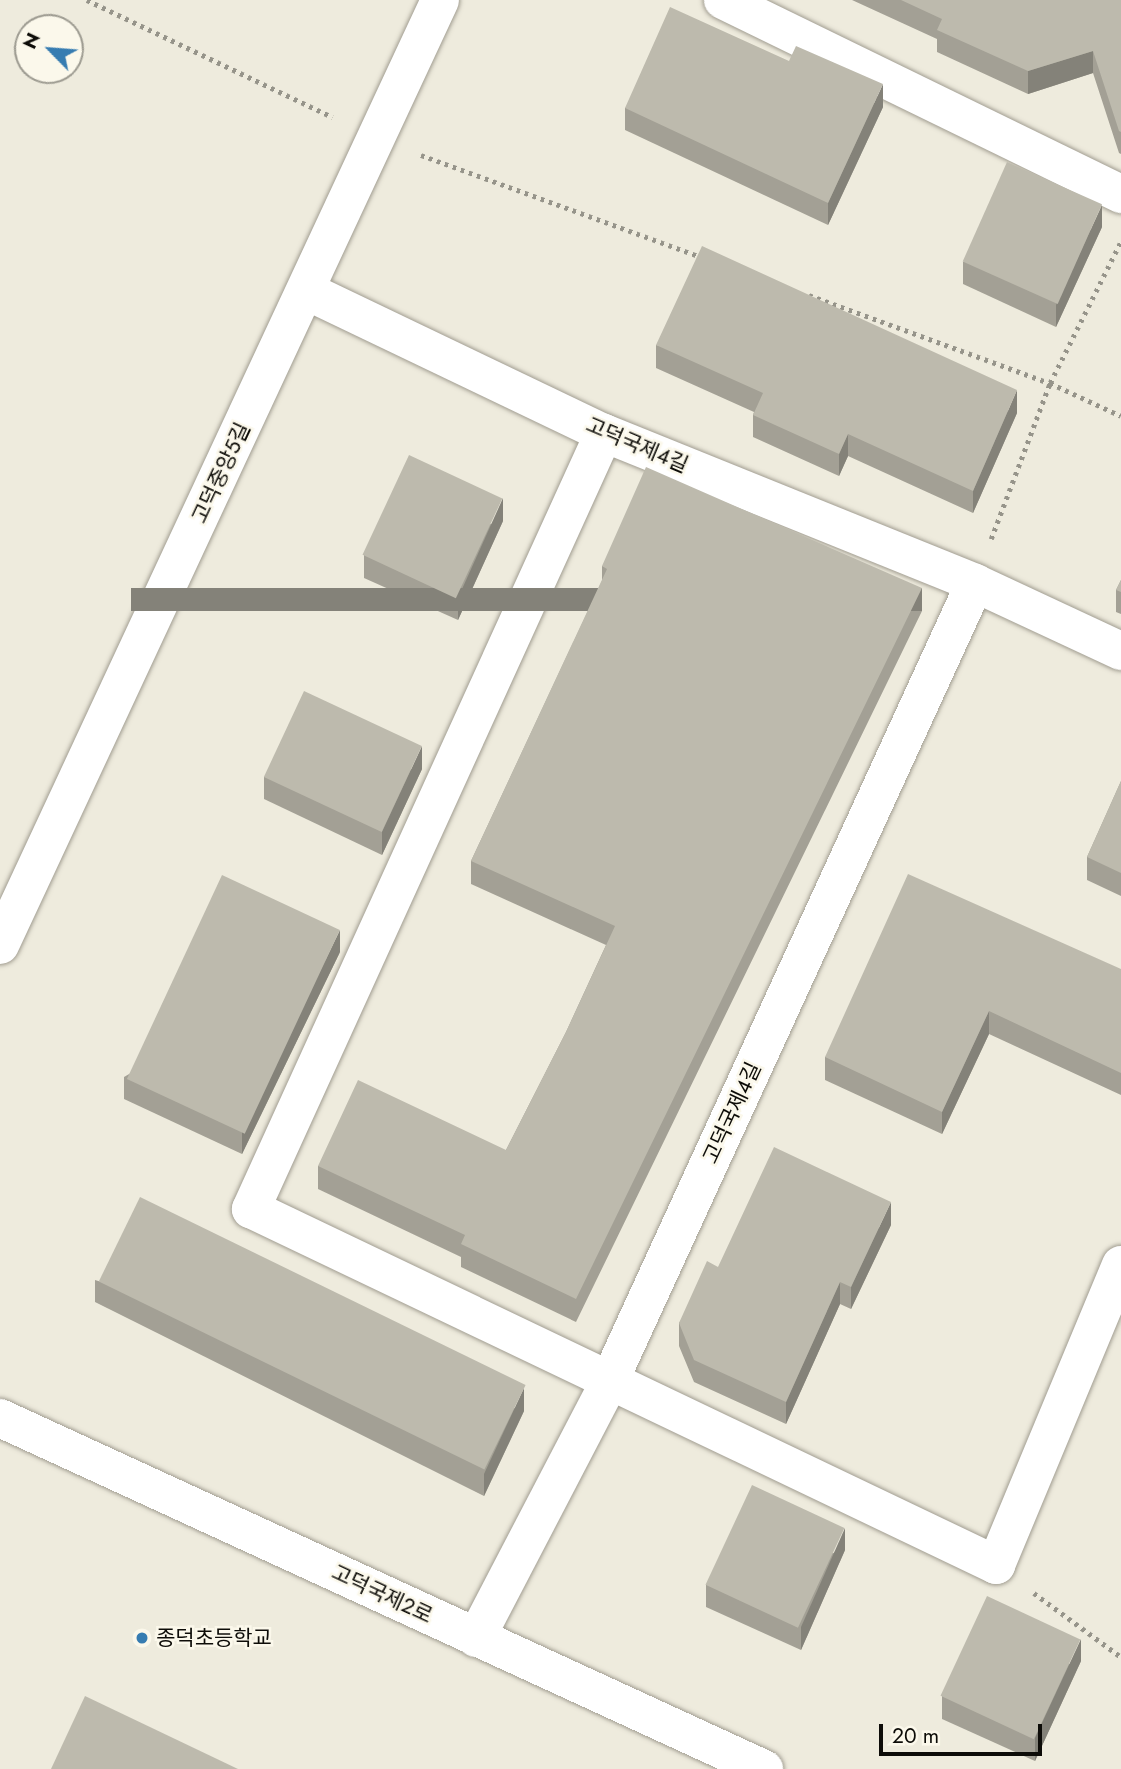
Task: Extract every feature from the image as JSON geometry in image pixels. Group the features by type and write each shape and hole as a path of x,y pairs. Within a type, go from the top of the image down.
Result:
{"street":[{"name":"고덕중앙5길","path":"0,945 379,139 440,0"},
{"path":"738,3 1121,194"},
{"name":"고덕국제4길","path":"307,291 604,433 975,583 1121,651"},
{"path":"604,433 251,1209 608,1384 996,1565 1121,1265"},
{"name":"고덕국제4길","path":"476,1638 608,1384 975,583"},
{"name":"고덕국제2로","path":"0,1418 764,1769"}],"path":[{"path":"87,0 379,139 715,261"},
{"path":"975,583 1050,383 1121,241"},
{"path":"805,294 1050,383 1121,416"},
{"path":"996,1565 1121,1657"}],"building":[{"path":"901,0 1121,0 1121,132 1093,51 1028,71 937,30 942,19"},
{"path":"670,7 789,61 796,46 883,84 828,203 625,108"},
{"path":"1007,162 1102,204 1058,304 963,262"},
{"path":"702,246 1017,390 973,491 848,434 839,454 753,415 763,393 656,345"},
{"path":"409,455 502,499 456,598 363,555"},
{"path":"646,467 922,588 576,1299 461,1244 465,1235 318,1166 358,1080 506,1150 566,1032 615,926 471,861 607,569 602,566"},
{"path":"304,691 422,746 382,832 264,777"},
{"path":"1121,781 1121,873 1087,857"},
{"path":"908,874 1121,969 1121,1073 989,1011 942,1112 825,1057"},
{"path":"222,875 340,930 245,1134 127,1079"},
{"path":"774,1147 891,1202 851,1287 840,1282 786,1402 694,1360 679,1323 707,1261 718,1267"},
{"path":"140,1197 526,1385 484,1470 99,1281"},
{"path":"752,1485 844,1528 798,1628 706,1585"},
{"path":"987,1596 1080,1640 1034,1739 941,1696"},
{"path":"85,1696 238,1769 51,1769"}],"place":[{"name":"종덕초등학교","path":"142,1638"}]}
